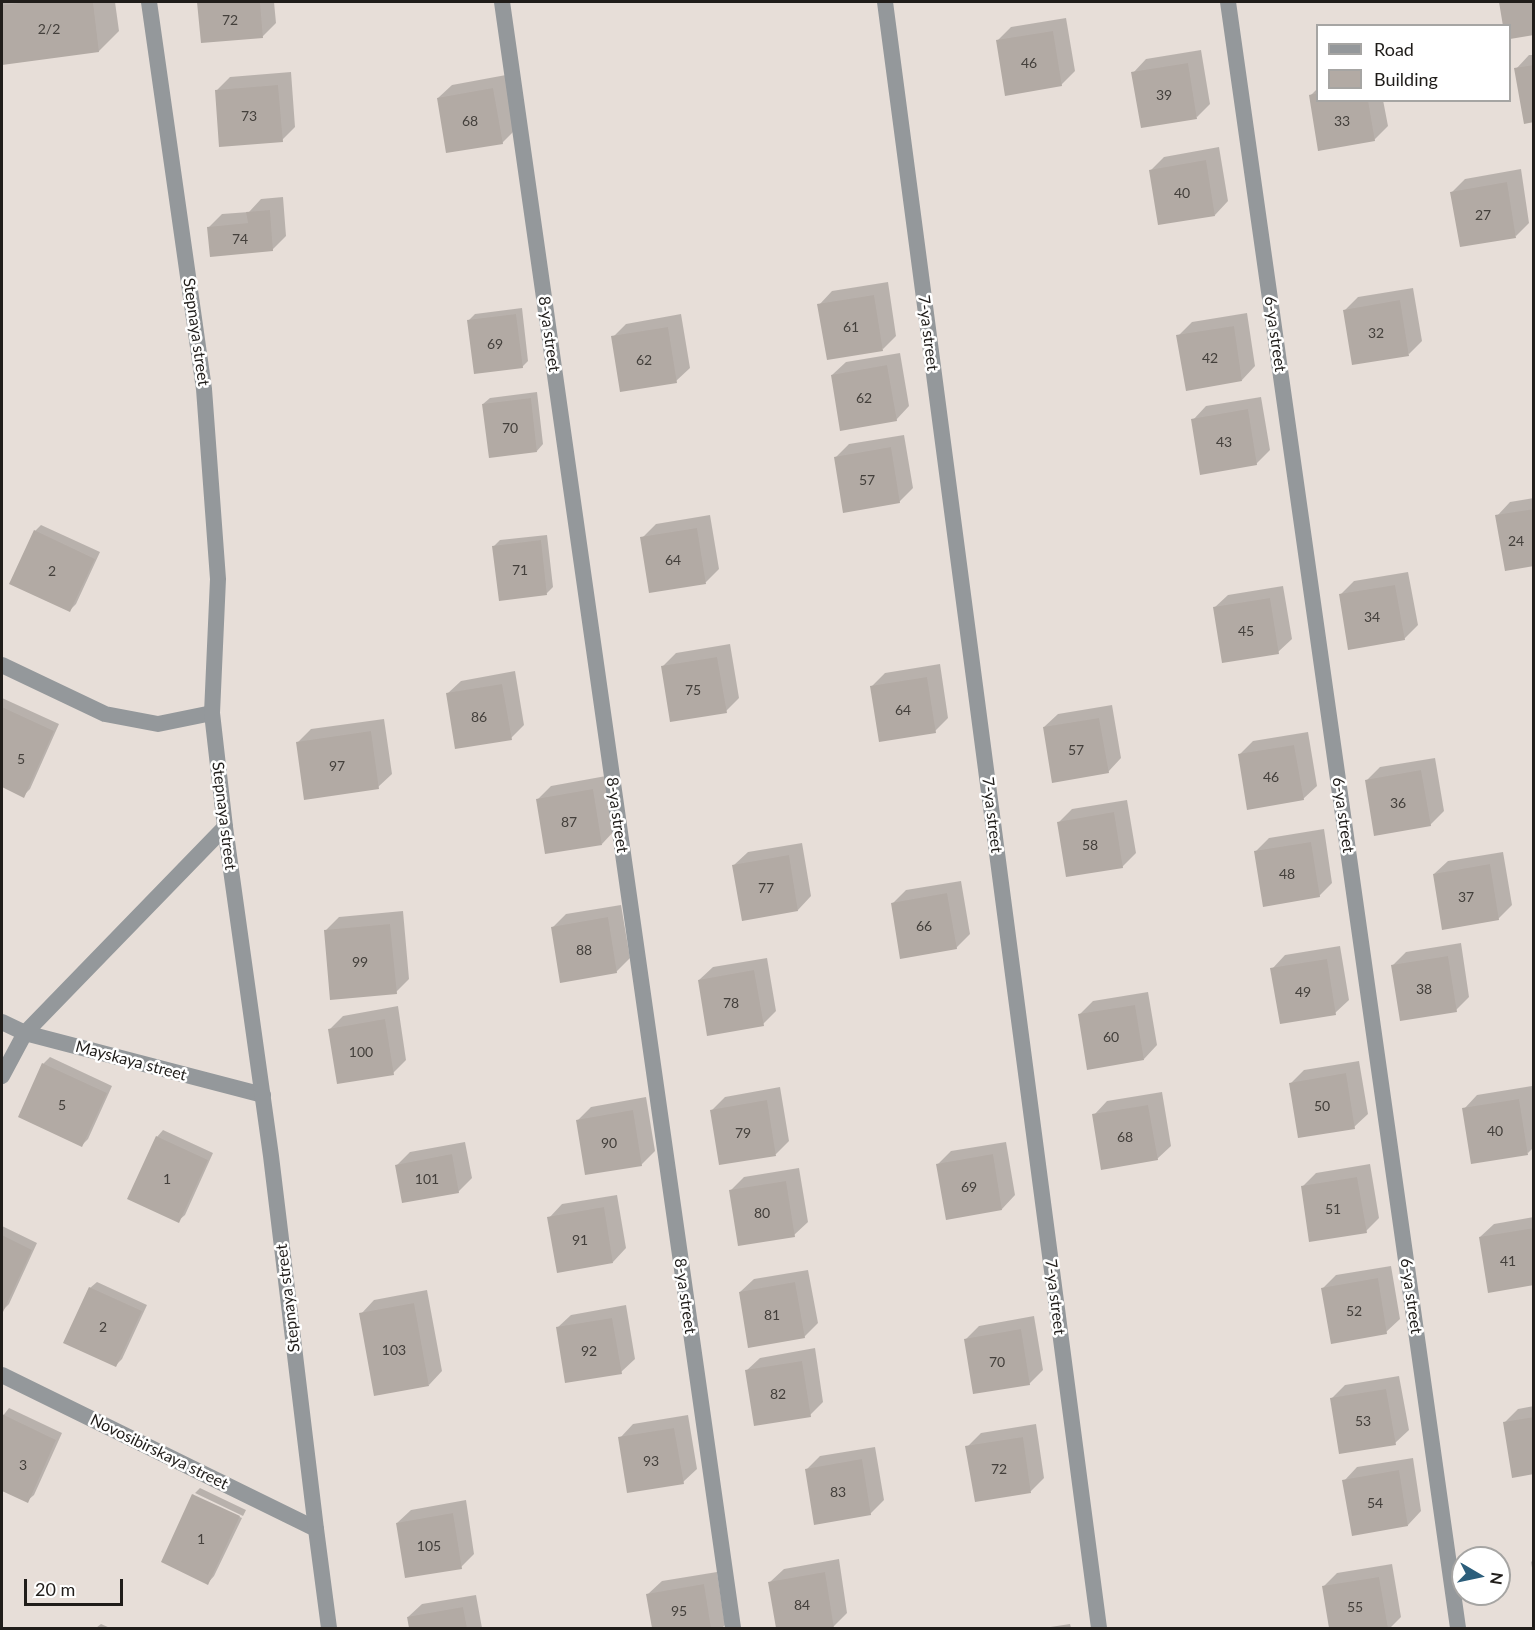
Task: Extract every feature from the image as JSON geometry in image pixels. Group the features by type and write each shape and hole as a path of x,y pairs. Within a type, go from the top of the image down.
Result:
{"street":[{"name":"Stepnaya street","path":"149,2 204,389 218,579 212,713 225,827 263,1095 329,1629"},
{"name":"8-ya street","path":"502,2 733,1629"},
{"name":"7-ya street","path":"885,2 1099,1629"},
{"name":"6-ya street","path":"1228,2 1458,1629"},
{"path":"2,665 105,714 158,724 212,713"},
{"path":"2,1076 25,1033 225,827"},
{"name":"Mayskaya street","path":"2,1022 25,1033 263,1095"},
{"name":"Novosibirskaya street","path":"2,1375 316,1529"}],"building":[{"path":"31,2 93,2 99,52 2,65 2,5"},
{"path":"197,2 260,2 263,38 201,43"},
{"path":"1499,2 1534,2 1534,35 1511,39 1511,24 1503,24"},
{"path":"1053,31 1062,86 1005,96 996,40"},
{"path":"1188,63 1197,119 1141,128 1131,72"},
{"path":"1534,65 1534,122 1524,124 1514,68"},
{"path":"278,85 283,142 219,147 215,90"},
{"path":"493,88 503,144 446,153 437,98"},
{"path":"1316,93 1316,102 1368,102 1375,141 1318,151 1309,95"},
{"path":"1206,160 1215,216 1158,225 1149,170"},
{"path":"1507,182 1516,238 1460,247 1450,192"},
{"path":"270,210 273,251 210,257 207,227 248,223 246,212"},
{"path":"874,295 883,351 827,360 817,304"},
{"path":"1400,300 1409,356 1352,365 1343,310"},
{"path":"516,314 523,368 474,374 467,320"},
{"path":"1234,326 1242,381 1186,391 1176,335"},
{"path":"668,327 677,383 620,392 611,336"},
{"path":"887,365 897,421 840,431 831,375"},
{"path":"531,398 537,452 489,458 482,404"},
{"path":"1248,409 1257,465 1200,475 1191,419"},
{"path":"891,447 900,503 843,513 834,457"},
{"path":"1534,509 1534,566 1505,571 1495,515"},
{"path":"697,528 706,584 649,593 640,537"},
{"path":"34,530 95,559 70,612 9,584"},
{"path":"541,540 547,595 499,601 492,546"},
{"path":"1395,585 1405,640 1348,650 1339,594"},
{"path":"1270,598 1279,654 1222,663 1213,607"},
{"path":"717,657 727,713 670,722 661,666"},
{"path":"927,677 936,733 879,742 870,686"},
{"path":"502,684 512,740 455,749 446,693"},
{"path":"2,707 54,731 24,798 2,787"},
{"path":"1099,718 1109,773 1052,783 1043,727"},
{"path":"371,731 379,789 304,800 296,742"},
{"path":"1294,745 1304,800 1247,810 1238,754"},
{"path":"1421,770 1431,826 1374,836 1365,780"},
{"path":"593,789 602,845 545,854 536,799"},
{"path":"1114,812 1123,868 1066,877 1057,822"},
{"path":"1311,842 1320,897 1263,907 1254,851"},
{"path":"789,855 798,911 742,921 732,865"},
{"path":"1490,864 1499,920 1442,930 1433,874"},
{"path":"947,893 957,949 900,959 891,903"},
{"path":"608,917 617,973 560,983 551,927"},
{"path":"390,924 397,994 330,1000 324,930"},
{"path":"1448,956 1457,1012 1400,1021 1391,965"},
{"path":"1327,959 1336,1015 1280,1024 1270,968"},
{"path":"754,970 764,1026 707,1036 698,980"},
{"path":"1135,1005 1144,1060 1087,1070 1078,1014"},
{"path":"385,1019 394,1075 337,1084 328,1029"},
{"path":"42,1063 107,1093 82,1147 18,1117"},
{"path":"1346,1073 1355,1129 1298,1138 1289,1083"},
{"path":"1519,1099 1528,1155 1471,1164 1462,1108"},
{"path":"767,1100 776,1156 719,1165 710,1110"},
{"path":"1148,1105 1158,1160 1101,1170 1092,1114"},
{"path":"633,1110 642,1166 585,1175 576,1120"},
{"path":"156,1136 208,1160 179,1223 127,1199"},
{"path":"452,1154 459,1193 402,1203 395,1165"},
{"path":"993,1154 1002,1210 946,1220 936,1164"},
{"path":"1357,1177 1367,1233 1309,1242 1301,1186"},
{"path":"786,1181 795,1237 738,1246 729,1190"},
{"path":"604,1207 613,1263 557,1273 547,1217"},
{"path":"1534,1228 1534,1285 1488,1293 1479,1237"},
{"path":"2,1235 32,1250 3,1312 2,1311"},
{"path":"1378,1278 1387,1334 1331,1344 1321,1288"},
{"path":"795,1282 805,1338 748,1348 739,1292"},
{"path":"89,1287 142,1311 116,1367 63,1343"},
{"path":"414,1303 429,1386 374,1396 359,1313"},
{"path":"612,1318 622,1374 565,1383 556,1327"},
{"path":"1021,1329 1030,1385 973,1394 964,1339"},
{"path":"802,1361 811,1417 754,1426 745,1370"},
{"path":"1386,1389 1396,1445 1339,1454 1330,1398"},
{"path":"2,1414 56,1440 28,1503 2,1491"},
{"path":"1534,1417 1534,1474 1512,1478 1503,1422"},
{"path":"674,1428 684,1484 627,1493 618,1437"},
{"path":"1023,1437 1031,1493 975,1502 965,1446"},
{"path":"862,1459 871,1515 814,1525 805,1469"},
{"path":"1399,1470 1408,1526 1352,1536 1342,1480"},
{"path":"192,1494 240,1516 208,1585 161,1562"},
{"path":"453,1513 462,1569 405,1578 396,1523"},
{"path":"825,1572 834,1628 776,1628 768,1582"},
{"path":"1379,1577 1388,1628 1329,1628 1322,1586"},
{"path":"704,1584 711,1628 652,1628 646,1594"},
{"path":"463,1607 467,1628 409,1628 407,1617"}]}
